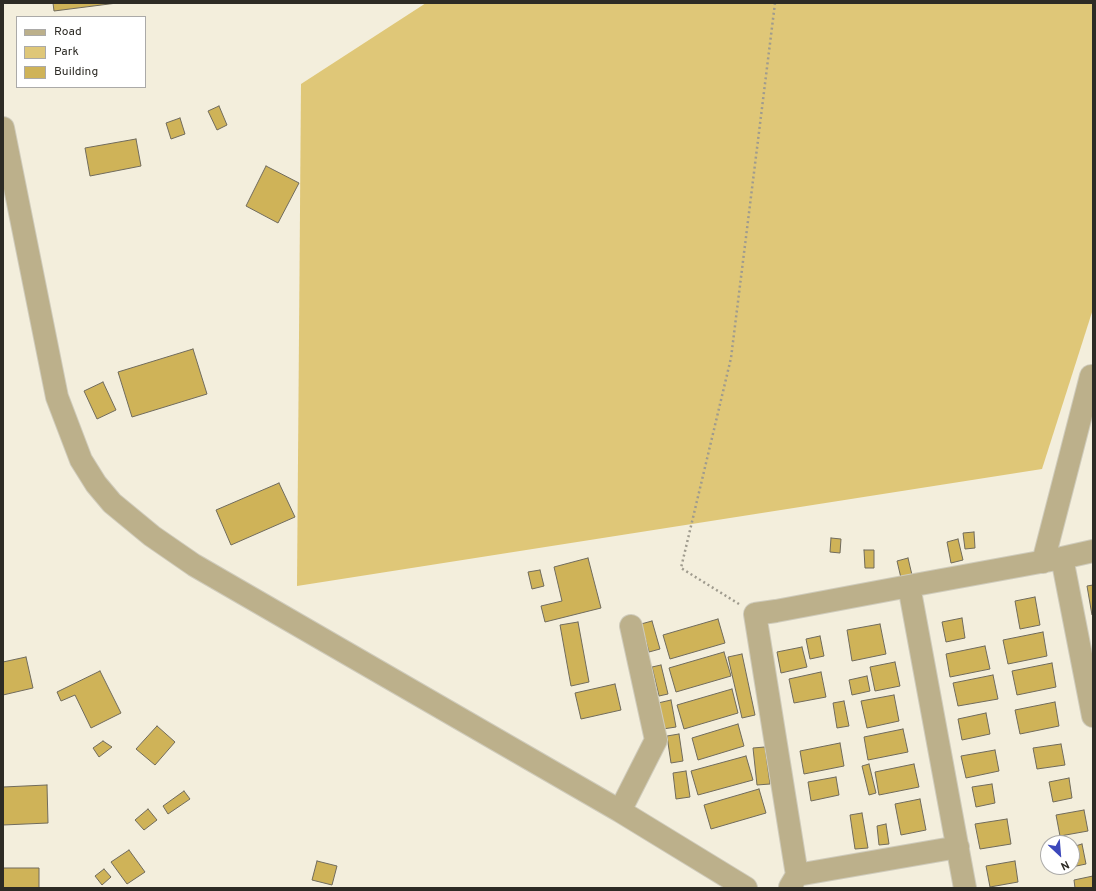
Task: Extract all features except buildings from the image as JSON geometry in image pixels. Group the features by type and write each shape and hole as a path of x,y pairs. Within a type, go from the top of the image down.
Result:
{"street":[{"path":"3,128 57,397 81,460 96,484 112,503 152,536 194,565 620,811 746,888"},
{"path":"1093,376 1053,560 1093,713"},
{"path":"958,847 793,882 755,614 1053,560 1093,551"},
{"path":"909,586 965,888"},
{"path":"620,811 656,740 631,626"}],"path":[{"path":"755,614 681,568 731,358 775,3"}],"green space":[{"path":"426,3 1093,3 1093,309 1042,469 297,586 301,84"}]}
